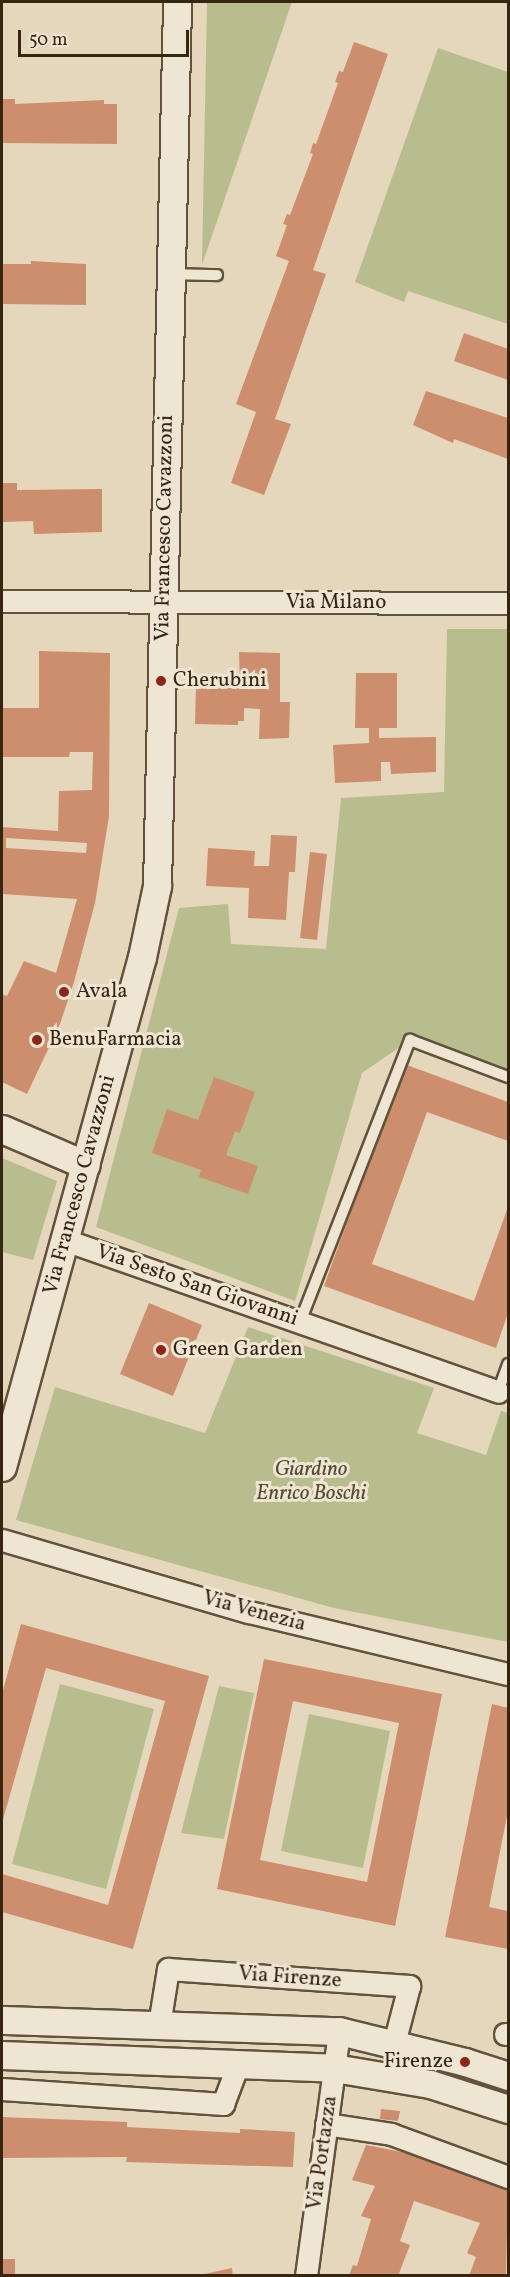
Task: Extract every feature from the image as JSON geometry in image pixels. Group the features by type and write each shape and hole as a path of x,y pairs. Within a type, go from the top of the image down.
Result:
{"street":[{"name":"Via Francesco Cavazzoni","path":"2,1467 142,957 157,886 177,2"},
{"name":"Via Milano","path":"2,601 508,603"},
{"path":"2,1129 86,1165"},
{"name":"Via Sesto San Giovanni","path":"65,1240 498,1392"},
{"name":"Via Venezia","path":"2,1540 249,1612 508,1674"},
{"name":"Via Firenze","path":"159,2025 168,1969 409,1986 394,2043"},
{"path":"2,2020 339,2031 394,2043 508,2076"},
{"name":"Via Portazza","path":"306,2276 339,2031"},
{"path":"2,2055 334,2068 430,2084 508,2109"},
{"path":"2,2090 223,2104 237,2064"},
{"path":"326,2124 391,2134 508,2177"}],"lane":[{"path":"172,274 217,275"},
{"path":"300,1322 410,1040 508,1077"},
{"path":"498,1392 508,1364"}],"green space":[{"path":"207,2 292,2 202,265"},
{"path":"438,48 508,72 508,324 408,291 404,302 355,282"},
{"path":"447,629 508,629 508,1077 410,1040 362,1073 295,1301 96,1227 179,908 228,904 231,944 326,949 341,798 444,792"},
{"path":"2,1158 57,1181 33,1260 2,1252"},
{"name":"Giardino Enrico Boschi","path":"248,1327 434,1388 417,1433 486,1455 501,1411 508,1413 508,1642 334,1608 16,1520 55,1387 205,1433"},
{"path":"60,1684 154,1709 106,1889 12,1864"},
{"path":"219,1686 254,1693 224,1839 181,1833"},
{"path":"309,1714 390,1731 363,1868 281,1851"}],"building":[{"path":"354,42 388,54 313,270 326,274 275,419 291,424 264,495 231,483 256,412 236,404 289,261 276,256 287,225 283,224 287,214 290,215 313,154 310,153 313,143 316,144 338,83 335,82 339,71 343,72"},
{"path":"2,99 15,99 15,104 104,100 104,104 117,104 117,144 2,143"},
{"path":"31,261 86,264 86,305 2,304 2,264 31,264"},
{"path":"464,333 508,349 508,380 454,361"},
{"path":"426,391 508,418 508,459 454,439 453,443 413,425"},
{"path":"2,483 17,483 17,490 102,489 102,532 34,534 33,521 2,522"},
{"path":"39,651 110,653 109,816 95,903 60,1024 27,1094 2,1082 2,994 7,996 24,961 56,973 77,899 2,894 2,827 58,831 59,791 92,790 93,752 70,752 69,757 3,757 2,708 39,708","holes":["6,838 87,843 86,853 6,848"]},
{"path":"239,652 280,653 280,702 290,702 289,738 259,739 260,709 244,708 244,721 238,721 238,725 195,724 196,685 240,685"},
{"path":"356,673 397,673 397,728 379,728 379,738 436,737 436,772 391,774 390,762 381,762 381,781 335,783 333,745 369,743 369,728 355,728"},
{"path":"271,835 297,836 295,872 289,872 286,920 248,918 249,888 206,886 208,848 255,851 254,866 269,866"},
{"path":"310,852 327,854 317,940 300,938"},
{"path":"404,1064 508,1102 508,1141 427,1112 372,1264 474,1301 508,1207 508,1313 496,1348 324,1286"},
{"path":"214,1077 255,1092 240,1133 235,1131 226,1155 258,1166 248,1194 199,1177 201,1170 152,1153 167,1109 198,1120"},
{"name":"Green Garden","path":"149,1303 202,1325 173,1396 120,1374"},
{"path":"21,1624 209,1676 133,1949 2,1912 2,1874 108,1905 165,1701 46,1668 2,1823 2,1694"},
{"path":"264,1659 442,1694 395,1926 217,1889","holes":["293,1701 399,1723 367,1882 260,1860"]},
{"path":"492,1704 508,1708 508,1811 489,1907 508,1911 508,1949 445,1937"},
{"path":"381,2109 400,2111 398,2121 380,2119"},
{"path":"2,2117 127,2122 127,2127 240,2133 240,2129 295,2132 293,2167 126,2162 127,2157 2,2158"},
{"path":"366,2145 412,2154 508,2190 506,2276 469,2276 476,2257 467,2253 480,2223 414,2201 400,2241 410,2245 398,2276 349,2276 353,2265 357,2266 371,2219 361,2216 375,2186 352,2180"},
{"path":"2,2259 15,2259 15,2276 2,2276"},
{"path":"232,2268 233,2276 200,2276 200,2275"}],"place":[{"name":"Cherubini","path":"161,681"},
{"name":"Avala","path":"64,992"},
{"name":"BenuFarmacia","path":"37,1040"},
{"name":"Green Garden","path":"161,1350"},
{"name":"Firenze","path":"465,2062"}]}
